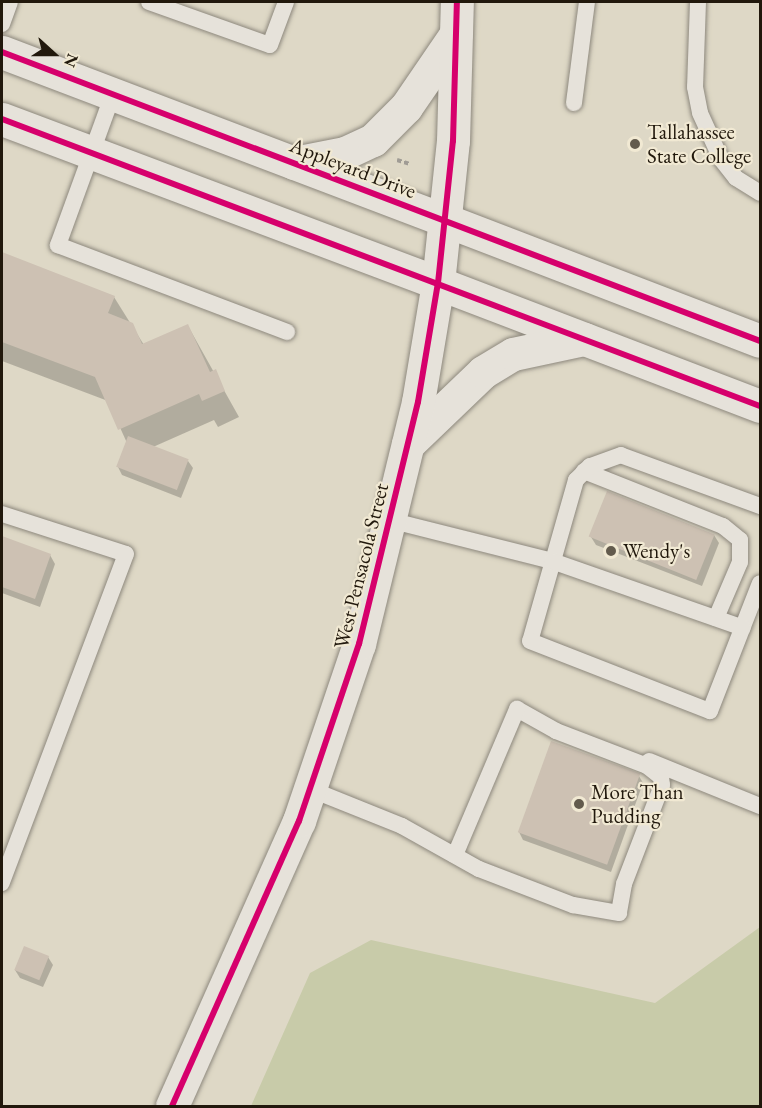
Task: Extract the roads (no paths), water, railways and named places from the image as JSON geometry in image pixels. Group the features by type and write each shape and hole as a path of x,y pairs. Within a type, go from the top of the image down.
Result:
{"main road":[{"name":"West Pensacola Street","path":"172,1107 310,789 359,644 408,444 438,283 445,220 457,2"},
{"path":"294,163 345,153 373,140 406,107 456,34"},
{"name":"Appleyard Drive","path":"2,52 760,341"},
{"path":"2,119 760,406"},
{"path":"408,444 483,372 500,362 537,347 584,339"}],"lane":[{"path":"2,24 10,2"},
{"path":"149,2 270,45 286,2"},
{"path":"574,103 587,2"},
{"path":"698,2 695,87 700,113 721,159 736,178 760,193"},
{"path":"113,94 58,245 287,332"},
{"path":"760,506 621,455 584,471 576,480 530,641 710,711 760,583"},
{"path":"584,471 723,526 740,540 740,562 716,618"},
{"path":"2,514 126,554 2,883"},
{"path":"389,520 552,561 743,628"},
{"path":"456,855 517,709"},
{"path":"517,709 760,806"},
{"path":"517,709 556,731 647,766 661,777 662,785 624,884 619,913"},
{"path":"619,913 675,772"},
{"path":"310,789 402,826 479,869 572,904 619,913"}],"place":[{"name":"Tallahassee State College","path":"635,144"},
{"name":"Wendy's","path":"611,551"},
{"name":"More Than Pudding","path":"579,804"}]}
